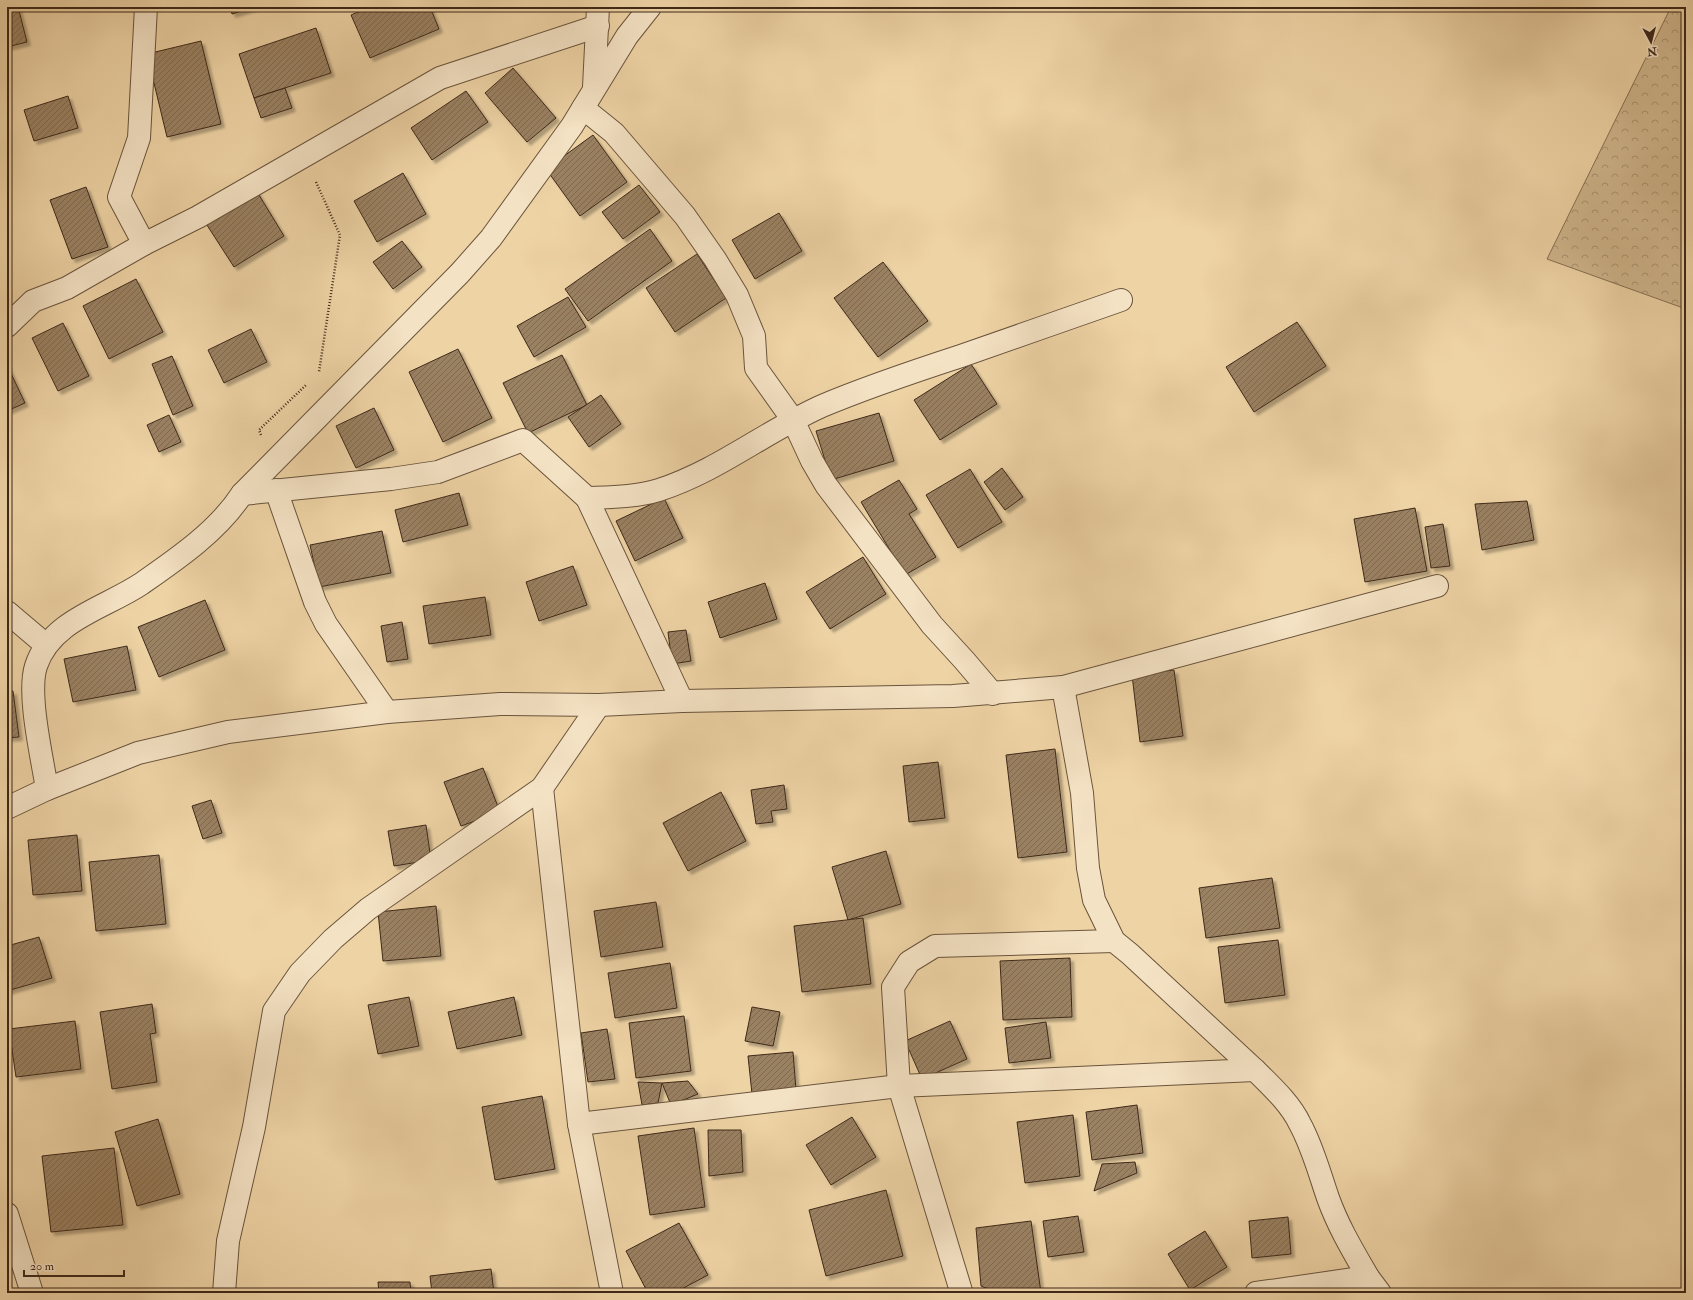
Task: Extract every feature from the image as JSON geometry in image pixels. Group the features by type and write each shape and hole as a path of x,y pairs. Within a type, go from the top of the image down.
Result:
{"street":[{"path":"144,244 119,197 139,138 146,7"},
{"path":"47,788 32,691 36,666 46,645 65,626 139,585 173,561 230,512 242,494 460,273 491,238 572,126 627,36 650,7"},
{"path":"7,326 33,301 66,288 144,244 198,217 440,78 598,16 589,99 614,133 685,216 738,295 754,336 756,368 793,420 812,461 826,485 932,625 993,694"},
{"path":"587,498 622,497 658,490 695,476 728,459 793,420 822,406 907,374 1121,300"},
{"path":"242,494 391,479 438,472 523,440 587,498 682,701"},
{"path":"276,490 315,602 326,624 387,712"},
{"path":"7,808 47,788 138,753 228,732 387,712 500,704 599,705 682,701 993,694 1063,687 1437,586"},
{"path":"7,612 46,645"},
{"path":"1063,687 1082,794 1088,868 1094,900 1114,941 1277,1091 1300,1122 1316,1158 1328,1199 1344,1233 1374,1285 1256,1293"},
{"path":"224,1293 228,1241 254,1127 274,1011 300,973 333,939 368,908 542,788 599,705"},
{"path":"542,788 579,1124 612,1293"},
{"path":"955,1292 899,1086 893,987 909,962 934,946 1114,941"},
{"path":"579,1124 899,1086 1255,1070"},
{"path":"7,1214 32,1293"}],"path":[{"path":"314,377 320,372 340,235 312,172 316,148"},
{"path":"264,442 259,430 309,382"}],"green space":[{"path":"1671,7 1686,7 1686,309 1547,259"}],"building":[{"path":"7,7 18,7 27,42 7,47"},
{"path":"230,7 255,7 232,14"},
{"path":"370,7 430,7 439,29 370,58 351,15"},
{"path":"316,28 331,73 254,98 239,54"},
{"path":"201,41 221,124 167,137 147,54"},
{"path":"513,68 556,118 527,142 485,93"},
{"path":"285,88 292,108 261,118 254,98"},
{"path":"466,91 488,122 432,160 411,128"},
{"path":"68,96 78,128 34,141 24,110"},
{"path":"593,135 627,182 580,216 546,169"},
{"path":"403,173 426,214 377,242 354,201"},
{"path":"639,185 660,212 623,239 602,212"},
{"path":"86,187 108,247 72,259 50,200"},
{"path":"256,190 284,236 234,267 205,222"},
{"path":"779,213 802,251 755,279 732,240"},
{"path":"650,229 672,261 588,321 565,289"},
{"path":"402,241 422,267 393,289 373,262"},
{"path":"697,254 726,298 675,332 646,288"},
{"path":"883,262 928,321 878,357 834,298"},
{"path":"136,279 163,332 109,359 83,306"},
{"path":"568,297 586,327 534,357 517,326"},
{"path":"1297,322 1326,366 1254,412 1226,367"},
{"path":"63,323 89,376 58,391 32,338"},
{"path":"251,329 267,362 224,383 208,350"},
{"path":"458,349 492,418 443,442 409,372"},
{"path":"562,355 587,405 528,433 503,383"},
{"path":"172,356 193,406 173,415 152,364"},
{"path":"971,364 997,404 940,440 914,400"},
{"path":"7,365 25,403 7,411"},
{"path":"601,395 621,424 589,447 568,417"},
{"path":"374,408 394,450 356,468 336,426"},
{"path":"879,413 894,461 831,480 816,431"},
{"path":"169,415 181,442 159,452 147,425"},
{"path":"1002,468 1023,497 1005,510 984,482"},
{"path":"970,469 1002,522 958,548 926,495"},
{"path":"899,480 917,509 909,514 936,557 905,575 861,502"},
{"path":"459,493 468,525 403,542 395,510"},
{"path":"664,498 683,538 635,561 616,521"},
{"path":"1527,501 1534,540 1482,550 1475,504"},
{"path":"1415,508 1427,571 1365,582 1354,519"},
{"path":"1443,524 1450,566 1431,568 1425,527"},
{"path":"382,531 391,573 319,587 310,545"},
{"path":"863,557 886,594 830,629 806,592"},
{"path":"573,566 587,605 539,621 526,582"},
{"path":"765,583 777,619 720,638 708,602"},
{"path":"485,597 491,635 429,644 423,606"},
{"path":"205,600 225,650 159,677 138,627"},
{"path":"402,622 408,659 387,662 381,626"},
{"path":"686,630 691,661 672,664 668,632"},
{"path":"127,646 136,690 73,702 64,659"},
{"path":"1174,670 1183,736 1140,742 1132,675"},
{"path":"13,691 19,737 7,738 7,692"},
{"path":"1055,749 1067,852 1018,858 1006,755"},
{"path":"938,762 945,818 909,822 903,766"},
{"path":"483,768 500,812 461,826 444,782"},
{"path":"784,785 787,809 771,811 773,822 756,824 751,790"},
{"path":"721,792 746,841 688,871 663,823"},
{"path":"211,800 222,833 203,839 192,806"},
{"path":"426,825 431,860 394,866 388,831"},
{"path":"77,835 82,891 33,895 28,840"},
{"path":"886,851 901,904 848,920 832,867"},
{"path":"159,855 166,924 96,931 89,862"},
{"path":"1272,878 1280,928 1206,938 1199,888"},
{"path":"656,902 663,947 601,957 594,911"},
{"path":"436,906 441,956 383,961 378,912"},
{"path":"863,918 871,984 802,992 794,926"},
{"path":"39,937 52,978 7,991 7,946"},
{"path":"1278,940 1285,995 1225,1003 1218,947"},
{"path":"1070,958 1072,1017 1003,1020 1000,961"},
{"path":"670,963 677,1008 615,1018 608,973"},
{"path":"409,997 419,1046 378,1054 368,1005"},
{"path":"514,997 522,1035 457,1049 448,1012"},
{"path":"152,1004 156,1033 150,1034 157,1082 112,1089 100,1012"},
{"path":"752,1007 780,1012 773,1046 745,1041"},
{"path":"684,1016 691,1071 636,1078 629,1023"},
{"path":"75,1021 81,1069 16,1077 9,1029"},
{"path":"950,1021 967,1059 922,1079 905,1041"},
{"path":"1046,1022 1051,1058 1009,1063 1005,1028"},
{"path":"607,1029 615,1079 588,1082 581,1033"},
{"path":"793,1052 796,1090 752,1094 748,1056"},
{"path":"688,1081 698,1094 671,1105 662,1083"},
{"path":"638,1082 662,1083 658,1103 642,1105"},
{"path":"542,1096 555,1169 495,1180 482,1107"},
{"path":"1137,1105 1143,1153 1092,1160 1086,1112"},
{"path":"1073,1115 1080,1176 1025,1183 1017,1122"},
{"path":"852,1117 876,1157 831,1185 806,1145"},
{"path":"158,1119 180,1194 137,1206 115,1132"},
{"path":"694,1128 705,1207 650,1215 638,1136"},
{"path":"708,1130 741,1130 743,1172 709,1176"},
{"path":"114,1148 123,1225 51,1232 42,1156"},
{"path":"1135,1162 1137,1173 1094,1191 1102,1164"},
{"path":"886,1190 903,1256 826,1276 809,1210"},
{"path":"1078,1216 1084,1252 1048,1257 1043,1221"},
{"path":"1288,1217 1291,1254 1252,1258 1249,1221"},
{"path":"1031,1221 1041,1293 998,1293 981,1286 976,1228"},
{"path":"679,1223 708,1275 674,1293 648,1293 626,1251"},
{"path":"1205,1231 1227,1267 1190,1290 1168,1254"},
{"path":"491,1269 494,1293 432,1293 430,1276"},
{"path":"378,1282 410,1282 411,1293 379,1293"}]}
